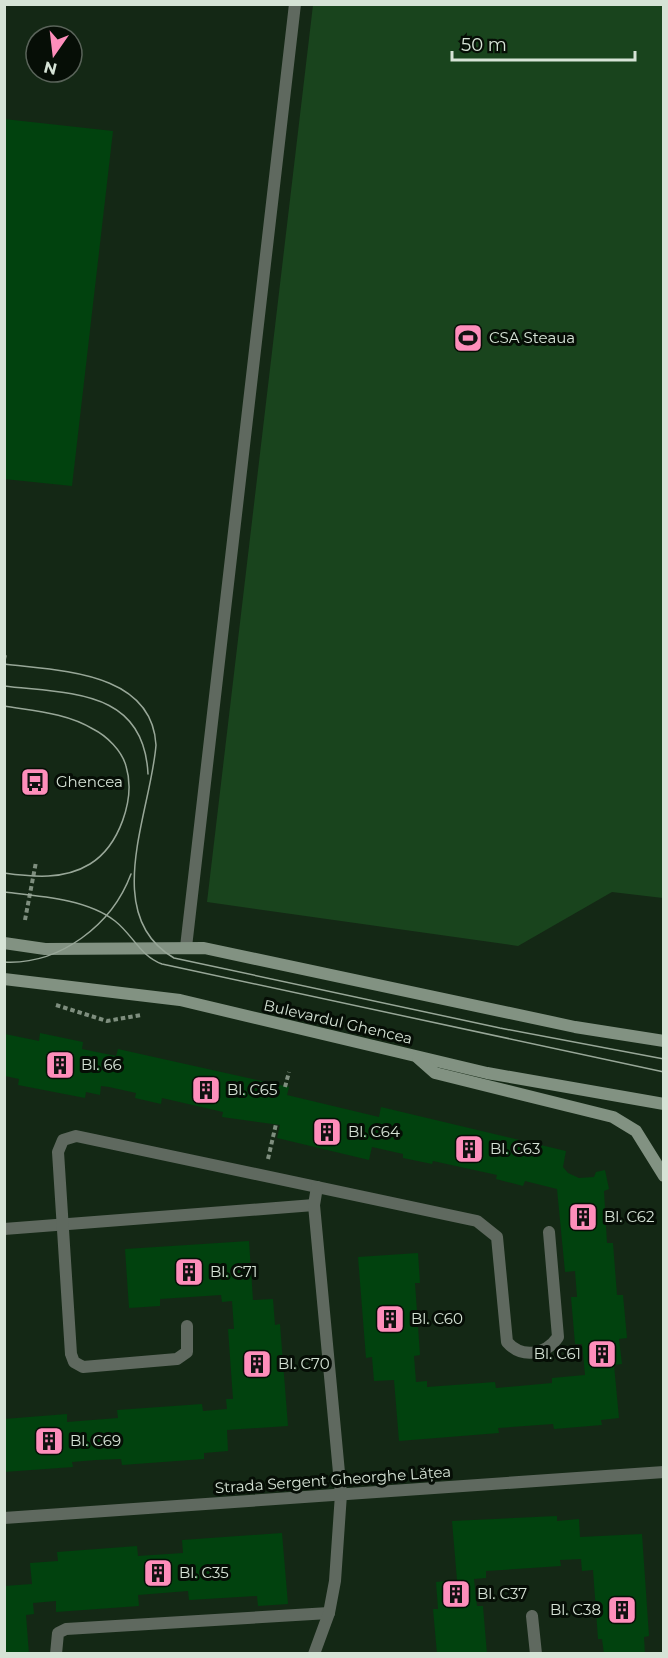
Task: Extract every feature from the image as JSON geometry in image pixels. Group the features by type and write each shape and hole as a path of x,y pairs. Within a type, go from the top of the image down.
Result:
{"main road":[{"path":"4,943 45,949 204,948 575,1027 663,1041"},
{"name":"Bulevardul Ghencea","path":"4,979 180,1000 585,1092 663,1104"},
{"path":"415,1055 435,1072 613,1117 636,1131 663,1176"}],"street":[{"path":"186,947 295,4"},
{"path":"187,1326 187,1352 177,1359 83,1367 74,1362 71,1354 58,1152 59,1146 69,1136 317,1187 485,1225 497,1237 499,1245 507,1342 513,1349 524,1353 545,1351 558,1338 549,1232"},
{"path":"314,1653 330,1613 335,1581 340,1494 314,1205 317,1187"},
{"path":"4,1229 314,1205"},
{"name":"Strada Sergent Gheorghe Lățea","path":"4,1518 663,1472"},
{"path":"56,1653 58,1633 66,1629 330,1613"},
{"path":"532,1616 536,1653"}],"path":[{"path":"4,659 5,654"},
{"path":"25,920 36,862"},
{"path":"285,1087 289,1072"},
{"path":"264,1176 276,1124"}],"green space":[{"name":"CSA Steaua","path":"313,5 663,5 663,898 612,892 518,946 207,902"}],"building":[{"path":"4,119 113,131 72,486 4,479"},
{"path":"40,1033 83,1042 82,1049 116,1056 118,1049 289,1087 287,1095 379,1117 381,1107 566,1151 563,1167 568,1173 579,1178 594,1177 596,1172 605,1170 609,1189 604,1191 607,1243 613,1243 617,1295 623,1295 627,1338 619,1339 622,1364 614,1365 619,1418 601,1420 602,1425 554,1429 553,1424 498,1428 499,1433 399,1441 394,1380 374,1381 372,1357 366,1358 358,1257 418,1253 420,1283 415,1283 420,1355 414,1356 416,1382 427,1381 427,1387 495,1382 496,1388 552,1383 552,1378 585,1375 582,1344 575,1344 571,1297 577,1297 575,1271 565,1272 557,1189 525,1181 523,1186 496,1179 497,1175 433,1161 432,1164 403,1158 403,1154 372,1147 369,1160 277,1138 280,1125 222,1117 223,1112 162,1098 161,1104 135,1098 136,1093 109,1087 101,1086 100,1095 86,1092 85,1098 18,1085 19,1079 5,1076 5,1034 39,1041"},
{"path":"249,1241 253,1300 273,1299 275,1325 280,1324 288,1426 227,1430 228,1451 204,1453 204,1459 122,1465 121,1459 96,1460 72,1462 73,1467 4,1472 4,1419 67,1414 67,1422 118,1418 117,1410 202,1404 203,1411 227,1409 226,1399 233,1399 228,1329 234,1329 232,1301 222,1302 221,1295 160,1299 160,1306 129,1308 125,1249"},
{"name":"Bl. C37","path":"557,1516 557,1521 579,1519 580,1537 642,1534 649,1636 644,1637 645,1654 604,1654 602,1639 598,1639 593,1570 582,1571 581,1559 560,1560 561,1566 486,1571 486,1578 474,1579 477,1606 483,1606 487,1654 437,1654 433,1609 438,1609 436,1582 457,1580 452,1521"},
{"name":"Bl. C35","path":"282,1533 288,1604 258,1606 257,1596 189,1600 188,1591 138,1595 139,1606 56,1612 56,1601 33,1603 34,1614 26,1615 29,1654 4,1654 4,1586 32,1584 30,1563 58,1561 57,1552 137,1546 138,1556 183,1553 182,1540"}],"tram line":[{"path":"4,664 50,669 99,679 121,689 138,702 151,721 156,745 135,860 134,889 139,916 152,939 174,958 500,1028 664,1059"},
{"path":"4,686 78,695 99,701 118,711 133,726 143,746 148,774"},
{"path":"4,706 62,716 98,732 109,740 121,755 129,779 129,793 123,821 109,846 90,864 59,875 4,873"},
{"path":"4,962 45,957 81,938 111,910 131,874"},
{"path":"4,892 62,900 91,908 115,921 142,951 162,964 664,1072"}],"place":[{"name":"CSA Steaua","path":"468,338"},
{"name":"Ghencea","path":"35,782"},
{"name":"Bl. 66","path":"60,1065"},
{"name":"Bl. C65","path":"206,1090"},
{"name":"Bl. C64","path":"327,1132"},
{"name":"Bl. C63","path":"469,1149"},
{"name":"Bl. C62","path":"583,1217"},
{"name":"Bl. C71","path":"189,1272"},
{"name":"Bl. C60","path":"390,1319"},
{"name":"Bl. C61","path":"602,1354"},
{"name":"Bl. C70","path":"257,1364"},
{"name":"Bl. C69","path":"49,1441"},
{"name":"Bl. C35","path":"158,1573"},
{"name":"Bl. C37","path":"456,1594"},
{"name":"Bl. C38","path":"622,1610"}]}
